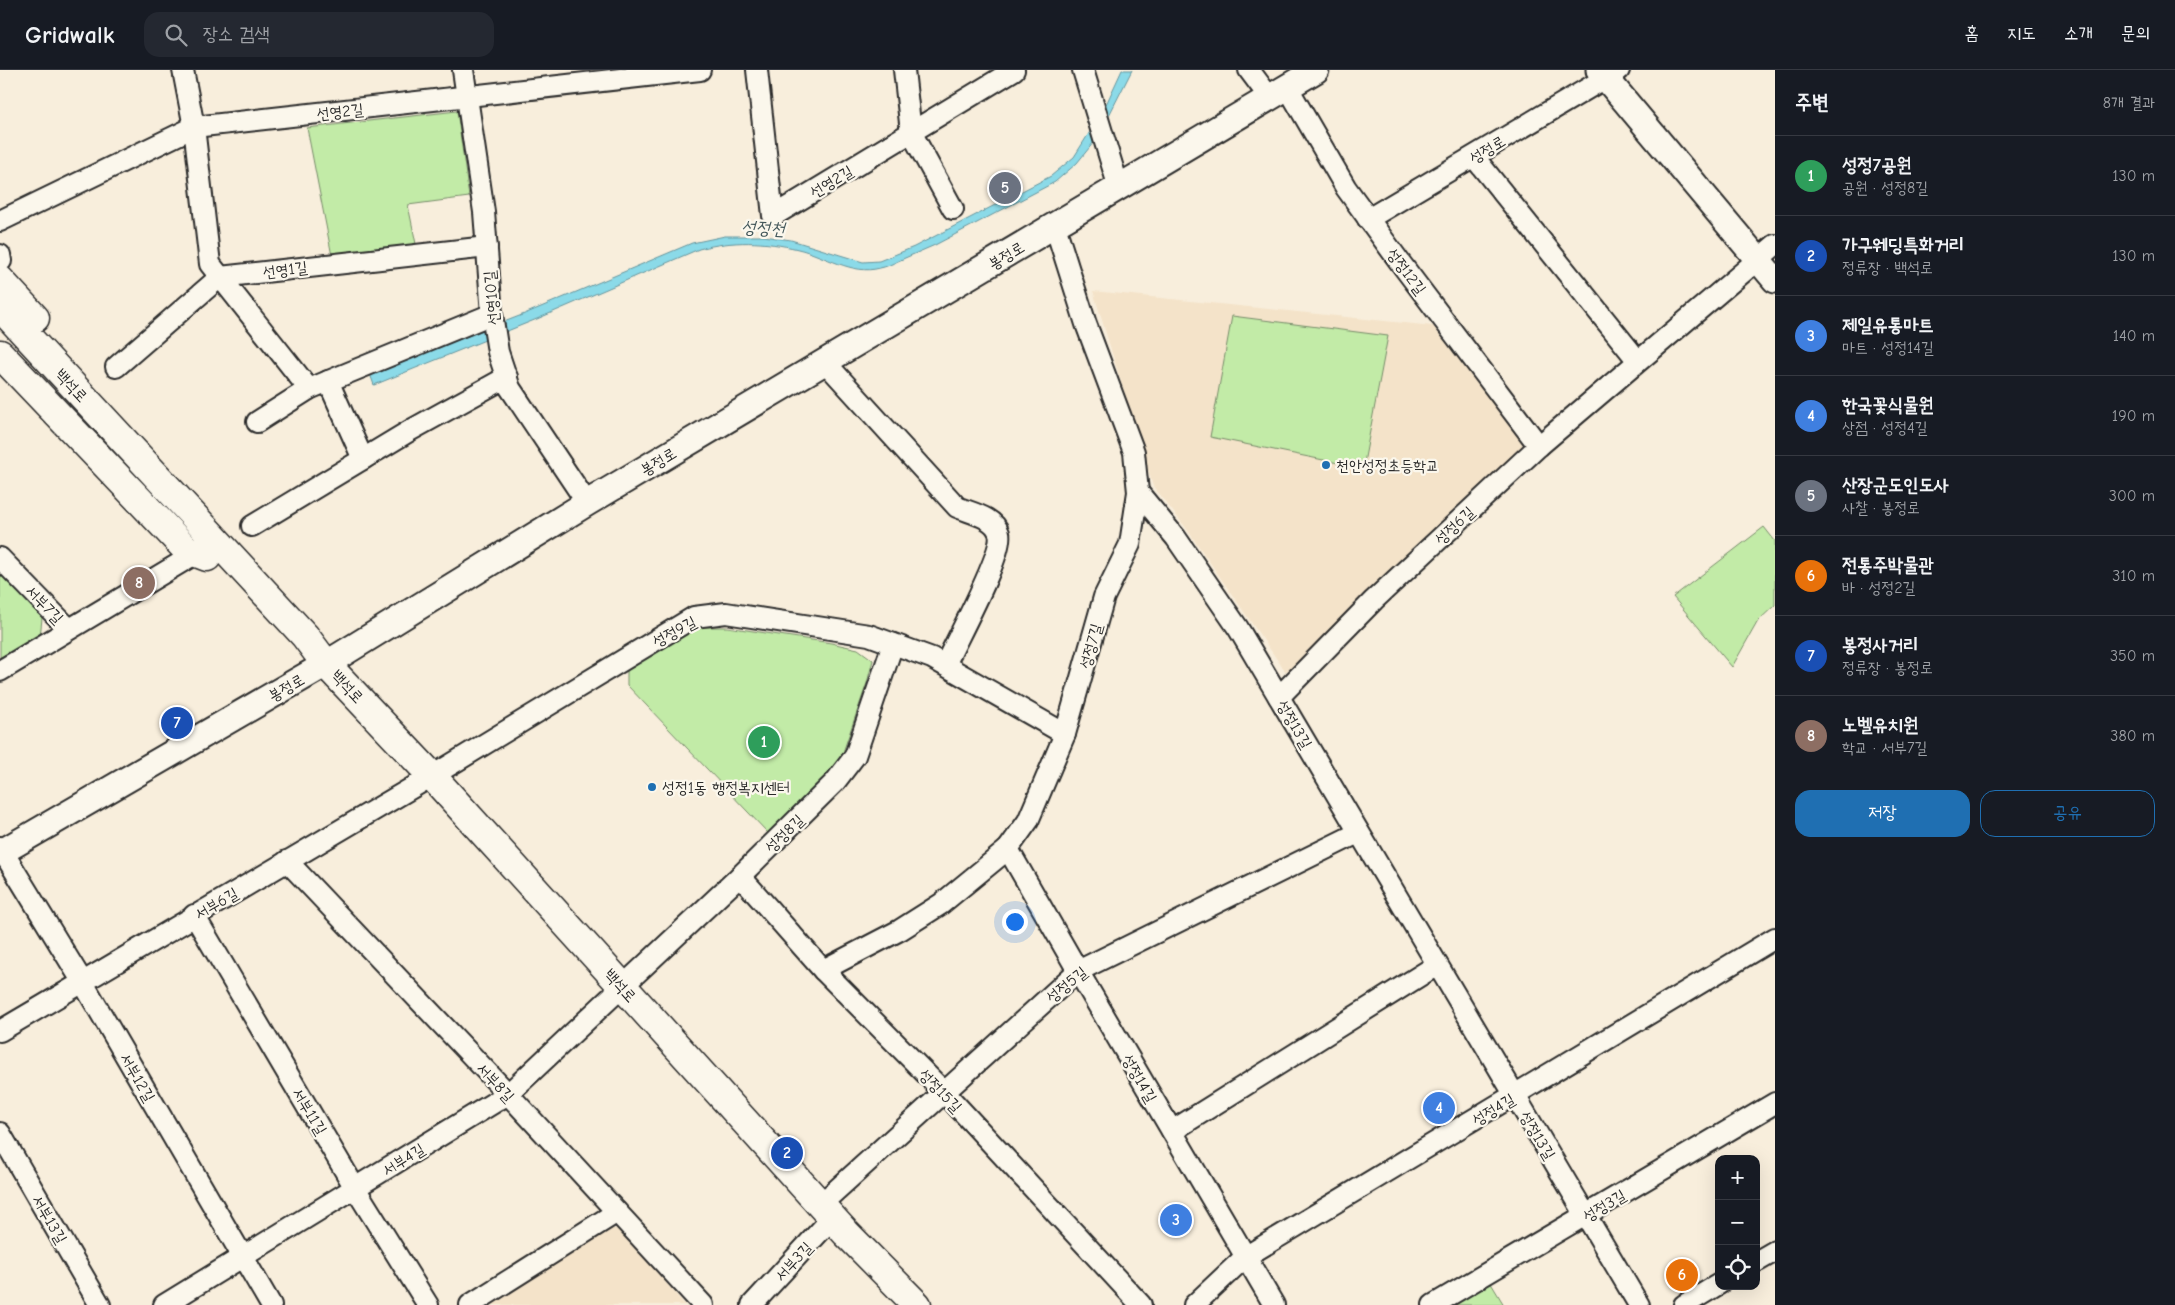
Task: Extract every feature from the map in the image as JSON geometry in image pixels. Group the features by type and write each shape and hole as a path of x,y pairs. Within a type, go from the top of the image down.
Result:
{"main road":[{"path":"0,265 137,429 206,508 217,527 208,552 186,549 1,358"},
{"name":"백석로","path":"0,306 208,552"},
{"name":"백석로","path":"0,330 208,552 305,636 326,664 432,776 827,1211 918,1305"}],"street":[{"path":"184,70 194,128 210,264 309,389"},
{"name":"선영10길","path":"463,70 484,212 492,314 498,352 510,388 587,503"},
{"name":"선영2길","path":"0,221 194,128 700,70"},
{"name":"선영2길","path":"757,70 773,216 1014,70"},
{"path":"904,70 911,132 953,209"},
{"name":"성정12길","path":"1249,70 1279,93 1368,219 1540,446"},
{"name":"봉정로","path":"1,850 326,664 587,503 1316,70"},
{"name":"성정로","path":"1368,219 1474,157 1608,72 1766,252 1775,280"},
{"path":"1084,73 1119,188"},
{"path":"1474,157 1638,361"},
{"name":"성정7길","path":"823,970 900,930 941,904 1008,849 1028,821 1065,734 1104,597 1130,544 1138,492 1134,452 1107,384 1055,226"},
{"name":"선영1길","path":"220,277 487,247"},
{"name":"성정6길","path":"1279,697 1374,600 1540,446 1766,252"},
{"path":"116,368 220,277"},
{"path":"257,422 309,389 492,314"},
{"path":"825,362 957,508 986,518 998,531 1000,541 993,566 944,665"},
{"path":"252,526 363,459 507,377"},
{"path":"328,381 363,459"},
{"name":"성정13길","path":"1138,492 1176,538 1238,628 1639,1305"},
{"name":"서부7길","path":"0,671 69,629 208,552"},
{"name":"서부7길","path":"0,558 69,629"},
{"name":"성정9길","path":"432,776 694,617 726,613 869,635 932,658 1065,734"},
{"name":"성정8길","path":"622,986 740,876 835,782 855,756 893,644"},
{"name":"서부6길","path":"0,1031 432,776"},
{"name":"성정5길","path":"827,1211 944,1092 1078,971 1358,833"},
{"name":"성정14길","path":"1008,849 1274,1305"},
{"name":"서부12길","path":"1,850 82,981 271,1305"},
{"name":"서부8길","path":"287,861 508,1094 703,1305"},
{"name":"성정15길","path":"740,876 823,970 944,1092 1141,1305"},
{"name":"서부11길","path":"194,916 355,1188 428,1305"},
{"name":"성정4길","path":"1194,1305 1245,1257 1775,938"},
{"path":"1172,1131 1437,965"},
{"name":"서부4길","path":"164,1305 508,1094 622,986"},
{"name":"성정3길","path":"1433,1305 1775,1103"},
{"name":"서부13길","path":"0,1134 100,1305"},
{"name":"서부3길","path":"752,1305 827,1211"},
{"path":"470,1305 617,1212"},
{"path":"1760,1260 1775,1251"},
{"path":"1684,1305 1715,1286"}],"shaded area":[{"name":"천안성정초등학교","path":"1093,291 1433,326 1527,445 1292,670 1285,671 1186,528 1153,486"},
{"path":"602,1229 620,1229 685,1305 486,1305"}],"green space":[{"path":"457,111 469,197 408,205 416,244 332,256 307,128"},
{"path":"1232,316 1388,336 1363,468 1210,437"},
{"path":"1764,527 1775,541 1775,605 1758,621 1732,667 1673,597"},
{"path":"0,574 42,618 40,638 0,661"},
{"path":"700,627 727,627 831,643 858,649 873,660 841,758 818,788 768,833 627,685 627,668"},
{"path":"1489,1280 1504,1305 1447,1305"}],"water":[{"path":"1122,70 1132,70 1098,137 1077,163 1055,182 935,245 882,268 870,270 849,267 808,252 773,244 736,243 711,246 699,249 537,319 374,385 370,374 522,315 692,243 725,236 764,236 791,240 863,262 879,261 914,247 1051,176 1074,157 1103,111"}],"place":[{"name":"산장군도인도사","path":"1005,188"},
{"name":"천안성정초등학교","path":"1326,465"},
{"name":"노벨유치원","path":"139,583"},
{"name":"봉정사거리","path":"177,723"},
{"name":"성정7공원","path":"764,742"},
{"name":"성정1동 행정복지센터","path":"652,787"},
{"name":"한국꽃식물원","path":"1439,1108"},
{"name":"가구웨딩특화거리","path":"787,1153"},
{"name":"제일유통마트","path":"1176,1220"},
{"name":"전통주박물관","path":"1682,1275"}],"water label":[{"name":"성정천","path":"763,228"}]}
